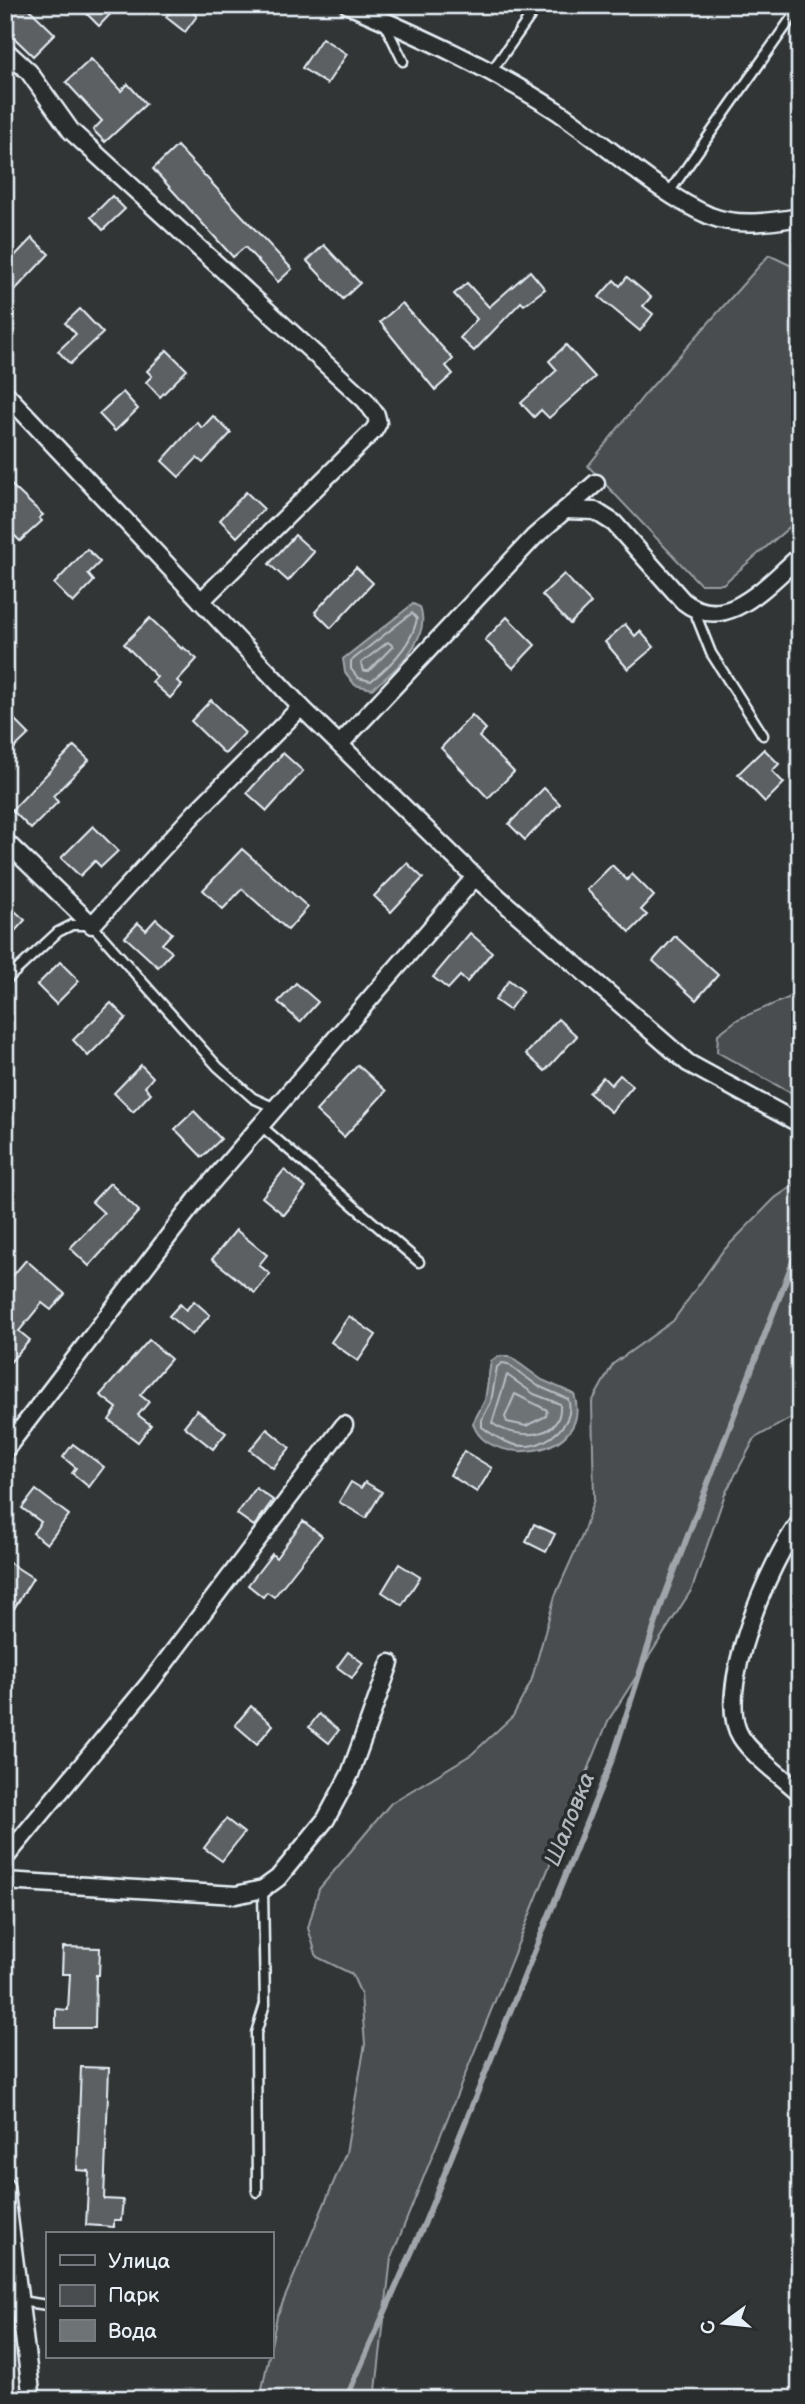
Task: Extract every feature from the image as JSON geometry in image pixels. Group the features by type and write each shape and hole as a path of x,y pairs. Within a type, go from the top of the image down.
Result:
{"street":[{"path":"348,5 491,72 556,110 670,191 713,217 741,222 800,217"},
{"path":"5,50 29,72 71,131 365,400 376,415 378,423 373,430 201,601"},
{"path":"5,393 301,707 475,877 688,1063 800,1124"},
{"path":"340,744 534,537 596,483"},
{"path":"565,510 595,511 614,523 694,610 726,613 744,603 800,556"},
{"path":"5,841 92,925 195,813 301,707"},
{"path":"5,1450 197,1199 475,877"},
{"path":"5,1858 149,1684 344,1426"},
{"path":"800,1522 773,1564 759,1594 732,1694 734,1718 741,1738 800,1793"},
{"path":"5,1881 236,1895 263,1889 278,1878 339,1799 390,1663"},
{"path":"5,2186 32,2399"}],"lane":[{"path":"491,72 538,5"},
{"path":"670,191 800,6"},
{"path":"383,20 403,61"},
{"path":"694,610 711,653 763,735"},
{"path":"5,981 58,932 72,925 92,925 218,1067 253,1098 275,1108"},
{"path":"260,1125 419,1262"},
{"path":"257,2192 256,2033 265,2004 263,1889"},
{"path":"20,2301 46,2305"}],"green space":[{"path":"769,255 800,270 800,518 723,584 700,584 588,466 646,393"},
{"path":"800,993 800,1098 717,1052 718,1034 738,1019"},
{"path":"800,1181 800,1413 755,1438 725,1494 692,1589 608,1721 391,2258 375,2399 260,2399 268,2358 273,2358 273,2336 277,2316 346,2153 365,2044 361,1994 352,1974 317,1957 308,1928 319,1889 391,1803 472,1754 513,1716 531,1682 555,1596 582,1536 594,1499 592,1402 613,1364 673,1321 722,1252 775,1198"}],"water":[{"path":"413,604 420,607 422,619 421,631 409,653 372,689 355,685 345,672 343,659"},
{"path":"500,1356 509,1356 542,1380 574,1394 576,1416 569,1432 554,1443 536,1450 516,1451 497,1447 482,1438 473,1423 485,1400 491,1361"}],"building":[{"path":"5,5 25,5 55,34 33,56 5,29"},
{"path":"94,5 119,5 99,26 86,13"},
{"path":"175,5 183,5 197,16 185,32 166,17"},
{"path":"322,38 347,54 327,84 302,68"},
{"path":"91,59 121,91 128,84 146,104 105,142 93,130 102,121 66,82"},
{"path":"177,146 292,269 278,282 245,247 233,257 153,169"},
{"path":"112,196 125,209 103,230 91,217"},
{"path":"32,238 49,254 13,292 5,284 5,266"},
{"path":"324,245 360,283 343,299 307,261"},
{"path":"530,271 545,289 524,305 521,302 474,351 460,338 477,319 454,294 467,283 489,307"},
{"path":"627,277 651,297 643,306 653,314 640,331 599,297 614,280 620,286"},
{"path":"402,303 453,359 446,366 453,374 435,390 380,322"},
{"path":"80,309 103,333 70,364 58,351 76,334 65,323"},
{"path":"566,345 595,377 549,418 541,410 534,417 521,403 557,370 549,361"},
{"path":"167,350 187,370 160,397 146,382 152,376 147,371"},
{"path":"123,392 138,409 115,431 99,414"},
{"path":"213,416 231,433 203,463 197,458 179,477 162,461 197,422 202,428"},
{"path":"5,479 43,515 39,518 42,521 20,541 5,526"},
{"path":"246,492 264,509 237,537 220,520"},
{"path":"295,535 314,552 288,581 269,564"},
{"path":"87,549 100,562 88,574 94,581 73,603 54,584"},
{"path":"356,567 373,583 331,628 315,612"},
{"path":"564,574 591,603 570,624 542,595"},
{"path":"507,617 535,645 513,668 485,640"},
{"path":"150,618 182,649 183,647 197,659 177,681 182,685 170,698 152,682 157,677 124,644"},
{"path":"625,624 635,636 640,631 654,647 628,669 605,642"},
{"path":"211,700 245,733 225,754 191,721"},
{"path":"5,710 29,734 5,757"},
{"path":"472,715 486,729 479,737 514,772 488,798 441,748"},
{"path":"74,746 89,760 53,796 58,802 31,829 12,810"},
{"path":"764,749 779,764 772,771 784,783 765,802 738,774"},
{"path":"283,753 303,771 267,811 247,793"},
{"path":"544,788 560,804 525,840 509,824"},
{"path":"93,826 118,851 101,867 95,861 80,876 61,858"},
{"path":"242,849 308,907 288,930 242,889 223,909 203,890"},
{"path":"407,863 423,878 391,912 374,896"},
{"path":"612,865 627,880 632,874 654,896 641,910 647,915 630,932 587,890"},
{"path":"5,902 25,920 5,942"},
{"path":"156,919 172,933 162,944 172,952 158,967 125,937 138,923 146,930"},
{"path":"470,933 492,952 467,982 460,976 448,989 433,977"},
{"path":"675,936 718,975 696,1000 653,961"},
{"path":"60,962 79,981 56,1004 37,985"},
{"path":"509,980 523,991 509,1010 495,1000"},
{"path":"296,983 318,1002 300,1022 278,1002"},
{"path":"111,1003 126,1018 88,1056 73,1040"},
{"path":"558,1019 577,1036 545,1071 526,1054"},
{"path":"141,1065 153,1077 145,1087 151,1093 133,1112 114,1093"},
{"path":"358,1065 386,1091 344,1137 316,1111"},
{"path":"620,1075 633,1086 611,1112 589,1093 603,1077 611,1085"},
{"path":"194,1111 221,1139 202,1157 175,1129"},
{"path":"284,1170 306,1188 284,1215 262,1197"},
{"path":"110,1183 139,1211 89,1266 70,1248 104,1213 92,1202"},
{"path":"236,1230 267,1255 259,1265 270,1274 255,1293 212,1259"},
{"path":"26,1260 65,1294 51,1310 42,1303 19,1331 30,1340 5,1368 5,1285"},
{"path":"194,1301 210,1315 192,1335 169,1316 180,1304 186,1310"},
{"path":"349,1316 376,1335 358,1361 331,1342"},
{"path":"149,1340 171,1359 140,1395 149,1402 138,1415 151,1425 138,1442 109,1420 117,1408 100,1395"},
{"path":"197,1410 226,1433 213,1449 184,1426"},
{"path":"267,1429 290,1448 273,1468 250,1450"},
{"path":"73,1444 104,1467 89,1487 72,1473 76,1468 63,1457"},
{"path":"464,1451 492,1468 477,1492 450,1475"},
{"path":"351,1482 361,1488 365,1482 382,1492 366,1518 339,1502"},
{"path":"256,1488 273,1500 254,1526 237,1514"},
{"path":"36,1490 69,1515 47,1544 33,1533 41,1522 22,1508"},
{"path":"303,1521 322,1536 274,1597 267,1592 263,1597 248,1585 272,1554 276,1558"},
{"path":"534,1524 555,1534 546,1552 526,1542"},
{"path":"5,1560 33,1578 5,1623"},
{"path":"399,1564 420,1577 402,1605 382,1592"},
{"path":"348,1652 363,1663 352,1678 337,1667"},
{"path":"251,1706 273,1725 257,1744 235,1725"},
{"path":"319,1714 339,1730 329,1743 309,1727"},
{"path":"226,1819 244,1833 222,1861 204,1848"},
{"path":"63,1947 100,1948 99,1975 96,1975 95,2028 56,2028 56,2009 68,2010 70,1974 62,1974"},
{"path":"81,2067 109,2068 104,2199 123,2200 121,2220 114,2220 114,2227 86,2225 89,2171 77,2170"}],"waterway":[{"name":"Шаловка","path":"346,2399 425,2222 613,1757 662,1603 800,1243"}]}
